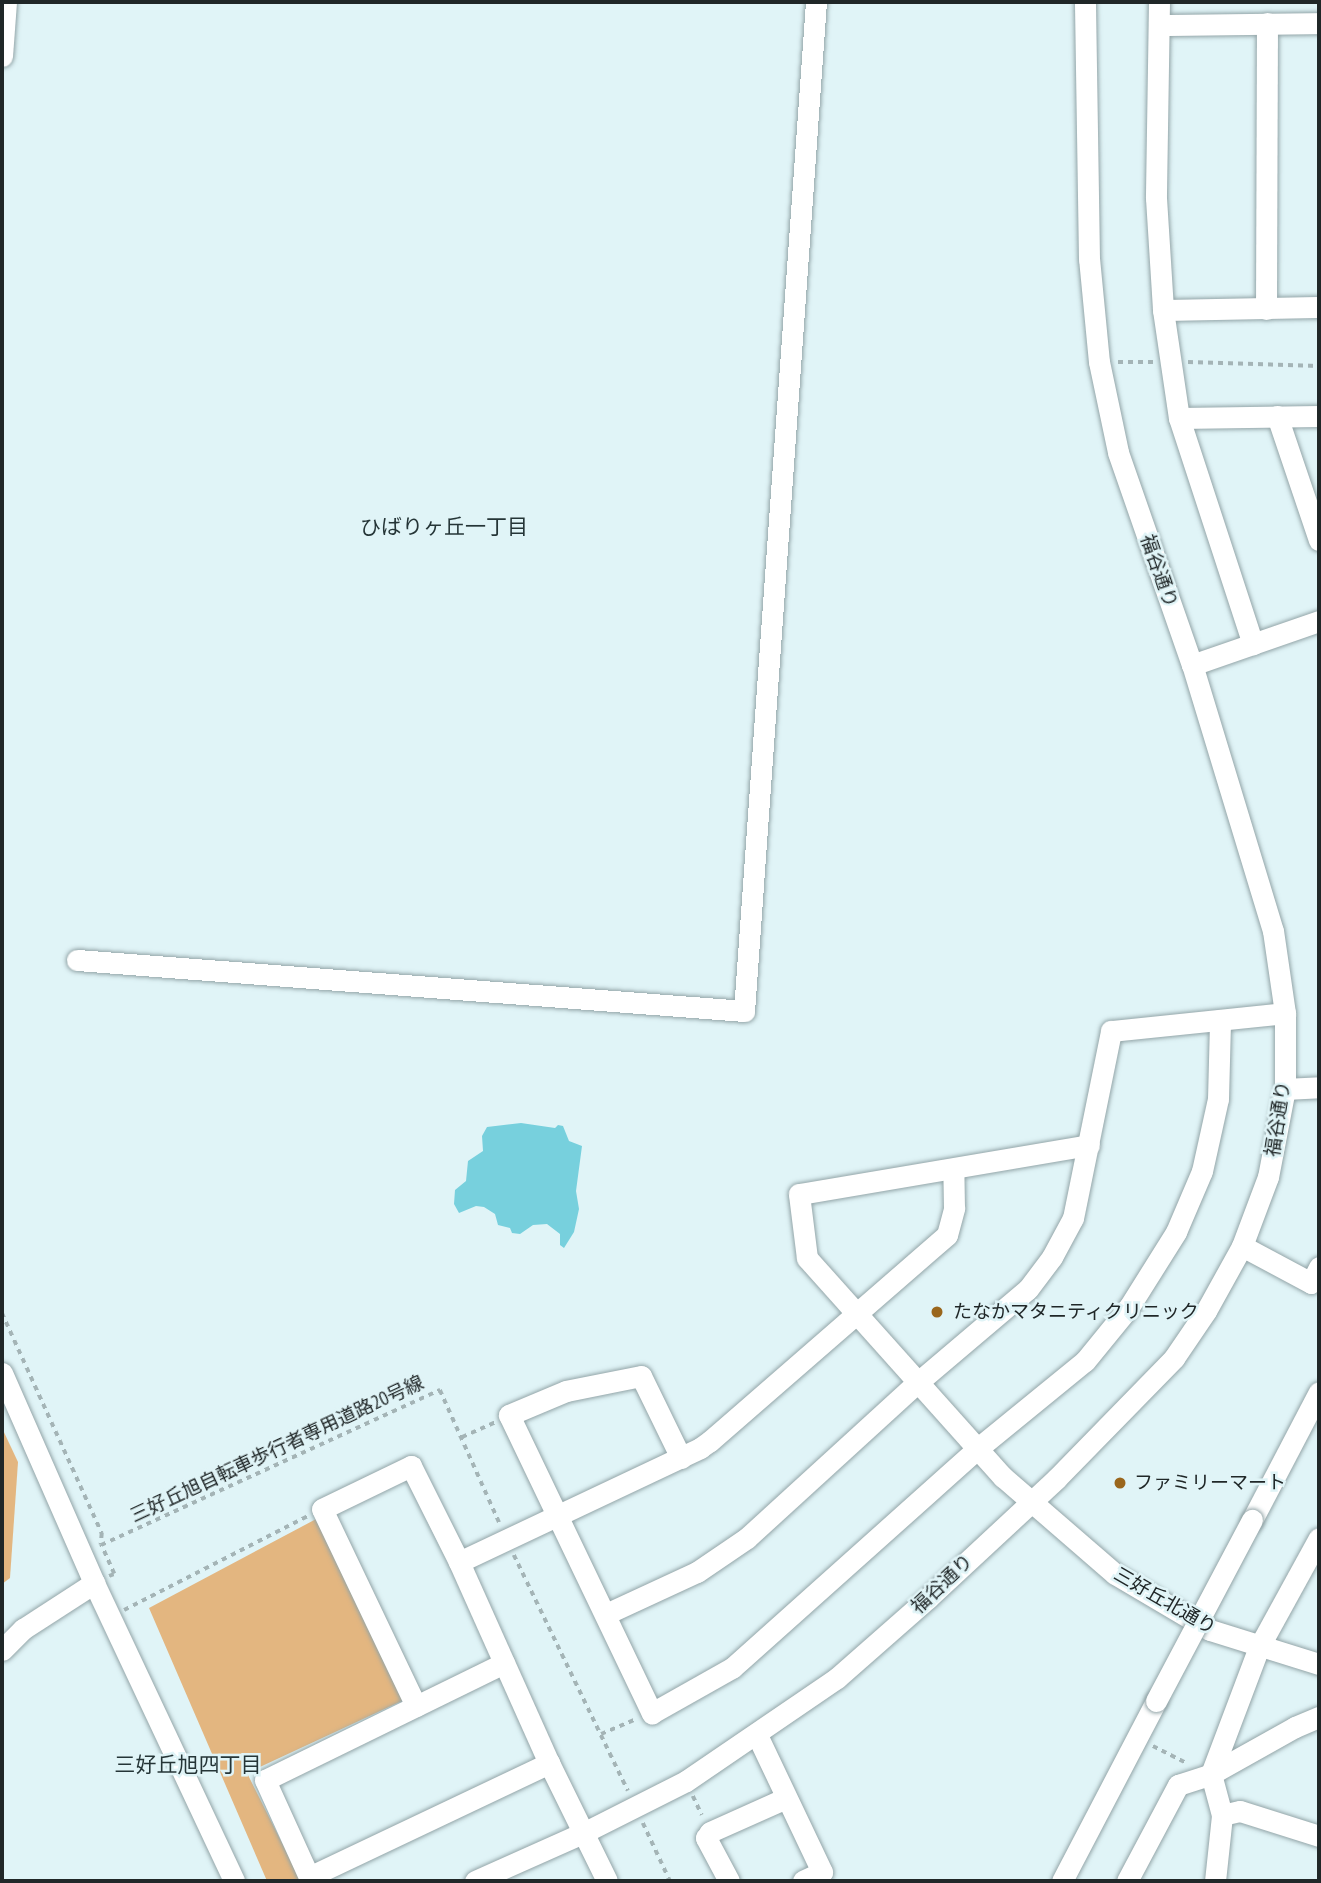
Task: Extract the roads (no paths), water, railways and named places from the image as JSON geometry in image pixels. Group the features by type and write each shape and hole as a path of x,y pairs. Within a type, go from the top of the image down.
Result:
{"street":[{"path":"2,56 6,2"},
{"path":"77,960 744,1011 816,2"},
{"name":"福谷通り","path":"475,1881 636,1808 686,1781 837,1678 1112,1424 1174,1358 1206,1311 1242,1247 1268,1177 1285,1089 1285,1013 1273,931 1192,665 1118,452 1099,362 1089,259 1085,2"},
{"path":"1159,2 1156,198 1163,310 1179,418 1252,644"},
{"path":"1266,309 1267,23"},
{"path":"1159,25 1319,23"},
{"path":"1163,310 1319,307"},
{"path":"1277,416 1319,540"},
{"path":"1179,418 1319,416"},
{"path":"1192,665 1319,621"},
{"path":"606,1614 697,1572 747,1538 917,1383 1004,1313 1028,1289 1052,1257 1073,1217 1111,1031 1285,1013"},
{"path":"681,1458 641,1376 566,1391 509,1415 652,1713 732,1668 977,1450 1085,1361 1129,1307 1177,1232 1202,1171 1218,1098 1220,1020"},
{"path":"1285,1089 1319,1087"},
{"path":"459,1562 681,1458 710,1441 947,1235 954,1208 953,1169 1089,1145"},
{"name":"三好丘北通り","path":"953,1169 799,1194 807,1258 977,1450 1030,1501 1115,1574 1210,1630 1319,1664"},
{"path":"1242,1247 1311,1283 1319,1267"},
{"path":"2,1373 94,1583 234,1881"},
{"path":"1062,1881 1319,1392"},
{"path":"416,1706 322,1509 411,1466 459,1562 549,1763 607,1881"},
{"path":"1215,1881 1222,1815 1211,1774 1259,1647 1316,1550"},
{"path":"2,1650 23,1629 94,1583"},
{"path":"504,1663 265,1780 309,1877 549,1763"},
{"path":"1127,1881 1178,1785 1211,1774 1295,1727 1319,1717"},
{"path":"757,1735 822,1872 803,1881"},
{"path":"729,1881 706,1838 710,1832 786,1798"},
{"path":"1222,1815 1240,1811 1319,1836"}],"water":[{"path":"521,1123 555,1128 558,1125 563,1126 569,1141 582,1146 576,1191 579,1209 574,1232 564,1248 560,1245 560,1234 547,1224 533,1225 520,1234 512,1233 510,1228 498,1225 495,1214 484,1207 476,1206 459,1213 454,1204 455,1190 466,1181 468,1161 483,1151 482,1136 487,1127"}],"place":[{"name":"たなかマタニティクリニック","path":"937,1312"},
{"name":"ファミリーマート","path":"1120,1483"}],"district":[{"name":"ひばりヶ丘一丁目","path":"444,527"},
{"name":"三好丘旭四丁目","path":"188,1765"}]}
